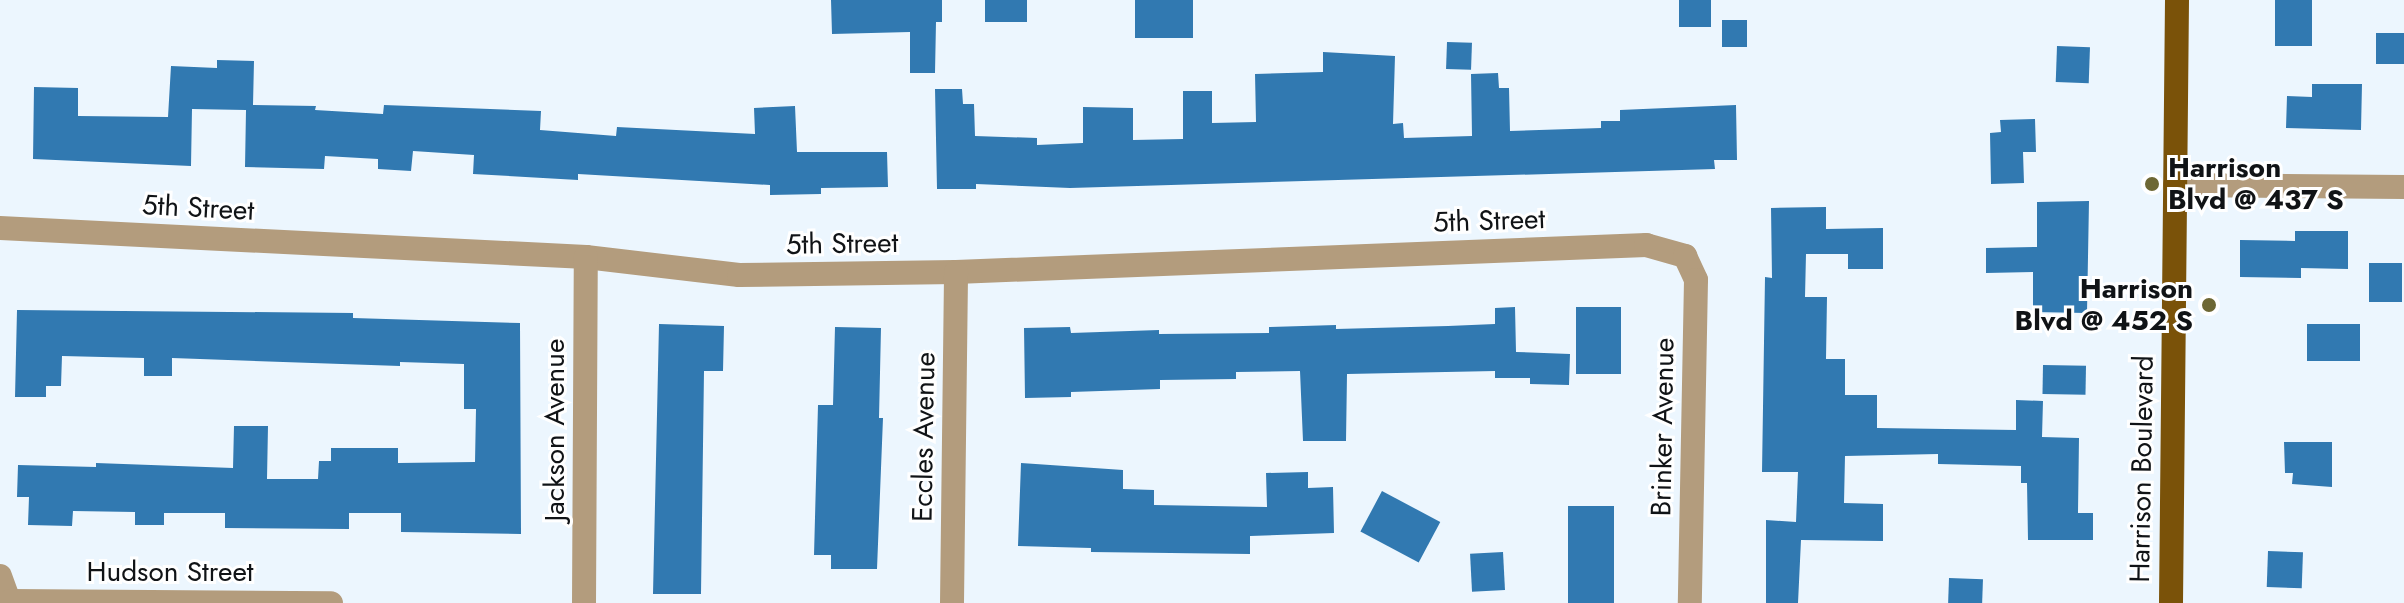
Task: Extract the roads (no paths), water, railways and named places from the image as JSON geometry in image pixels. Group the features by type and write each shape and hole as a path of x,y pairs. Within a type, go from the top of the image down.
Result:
{"main road":[{"name":"Harrison Boulevard","path":"2171,603 2177,0"}],"street":[{"path":"2175,185 2404,187"},
{"name":"5th Street","path":"0,228 586,257 739,275 956,272 1646,245 1685,256"},
{"name":"Brinker Avenue","path":"1685,256 1696,280 1690,603"},
{"name":"Jackson Avenue","path":"584,603 586,257"},
{"name":"Eccles Avenue","path":"952,603 956,272"},
{"path":"0,576 10,602"},
{"name":"Hudson Street","path":"10,602 331,603"}],"place":[{"name":"Harrison Blvd @ 437 S","path":"2152,184"},
{"name":"Harrison Blvd @ 452 S","path":"2209,305"}]}
